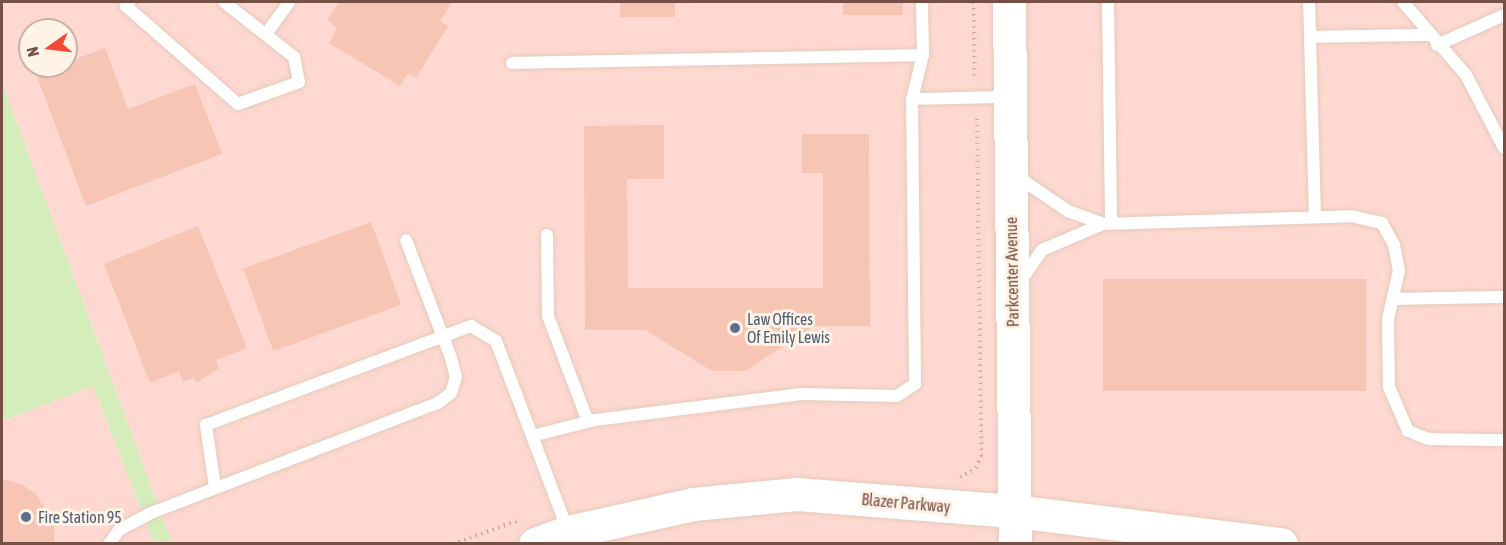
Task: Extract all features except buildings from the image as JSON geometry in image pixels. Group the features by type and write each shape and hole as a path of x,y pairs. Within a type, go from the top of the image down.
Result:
{"street":[{"name":"Parkcenter Avenue","path":"1009,2 1015,543"},
{"name":"Blazer Parkway","path":"535,543 570,538 693,504 797,494 1014,511 1281,543"}],"lane":[{"path":"130,2 126,6 238,104 299,82 294,57 224,2"},
{"path":"266,34 289,2"},
{"path":"532,436 588,422 801,394 897,396 915,384 912,99 923,56 922,2"},
{"path":"1107,224 1108,2"},
{"path":"1309,2 1315,217"},
{"path":"1403,2 1437,45 1466,75 1504,148"},
{"path":"1437,45 1504,15"},
{"path":"1310,38 1428,34"},
{"path":"512,63 923,56"},
{"path":"912,99 1010,97"},
{"path":"1011,172 1068,211 1107,224"},
{"path":"1012,292 1042,250 1107,224 1351,216 1382,224 1394,245 1400,270 1395,299 1388,319 1389,387 1408,431 1429,439 1504,440"},
{"path":"547,235 548,316 588,422"},
{"path":"109,543 118,530 215,488 438,403 451,393 456,377 406,240"},
{"path":"1395,299 1504,297"},
{"path":"215,488 206,425 471,326 496,341 570,538"}],"path":[{"path":"967,474 976,468 981,445 974,2"}],"shaded area":[{"path":"2,2 1504,2 1504,543 172,543 2,82"},
{"path":"93,386 154,543 2,544 2,421"}],"green space":[{"path":"2,82 172,543 154,543 93,386 2,421"}],"place":[{"name":"Law Offices Of Emily Lewis","path":"735,328"},
{"name":"Fire Station 95","path":"26,517"}]}
